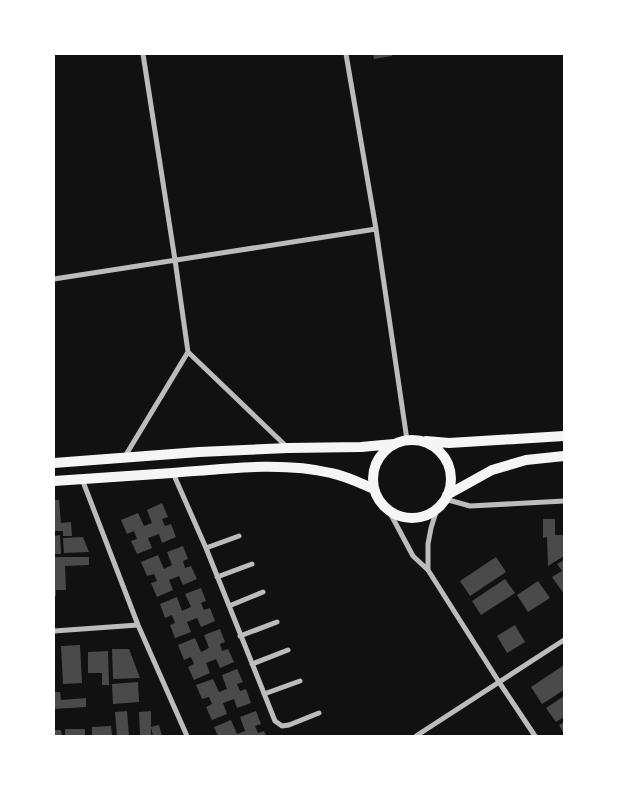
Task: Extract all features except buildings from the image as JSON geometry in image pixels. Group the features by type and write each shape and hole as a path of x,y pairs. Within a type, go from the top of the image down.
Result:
{"main road":[{"path":"54,463 199,452 361,447 394,444 407,440 448,443 564,436"},
{"path":"394,444 384,452 376,463 372,476 374,489 379,501 389,511 400,516 413,518 426,515 437,509 446,497 451,479 448,463 441,453 431,445 420,441"},
{"path":"446,497 492,470 526,460 564,456"},
{"path":"54,481 245,468 307,468 342,475 374,489"}],"street":[{"path":"143,54 188,352 288,448"},
{"path":"346,54 376,229 407,440"},
{"path":"54,279 376,229"},
{"path":"124,458 188,352"},
{"path":"173,473 206,548 275,721 282,726 289,725 319,713"},
{"path":"82,479 138,625 187,736"},
{"path":"446,497 470,506 564,502"},
{"path":"428,570 430,528 437,509"},
{"path":"389,511 413,556 428,570 534,736"},
{"path":"206,548 239,536"},
{"path":"217,577 252,564"},
{"path":"229,606 263,592"},
{"path":"240,636 277,622"},
{"path":"54,631 138,625"},
{"path":"416,736 564,640"},
{"path":"252,664 288,650"},
{"path":"264,694 300,681"}]}
